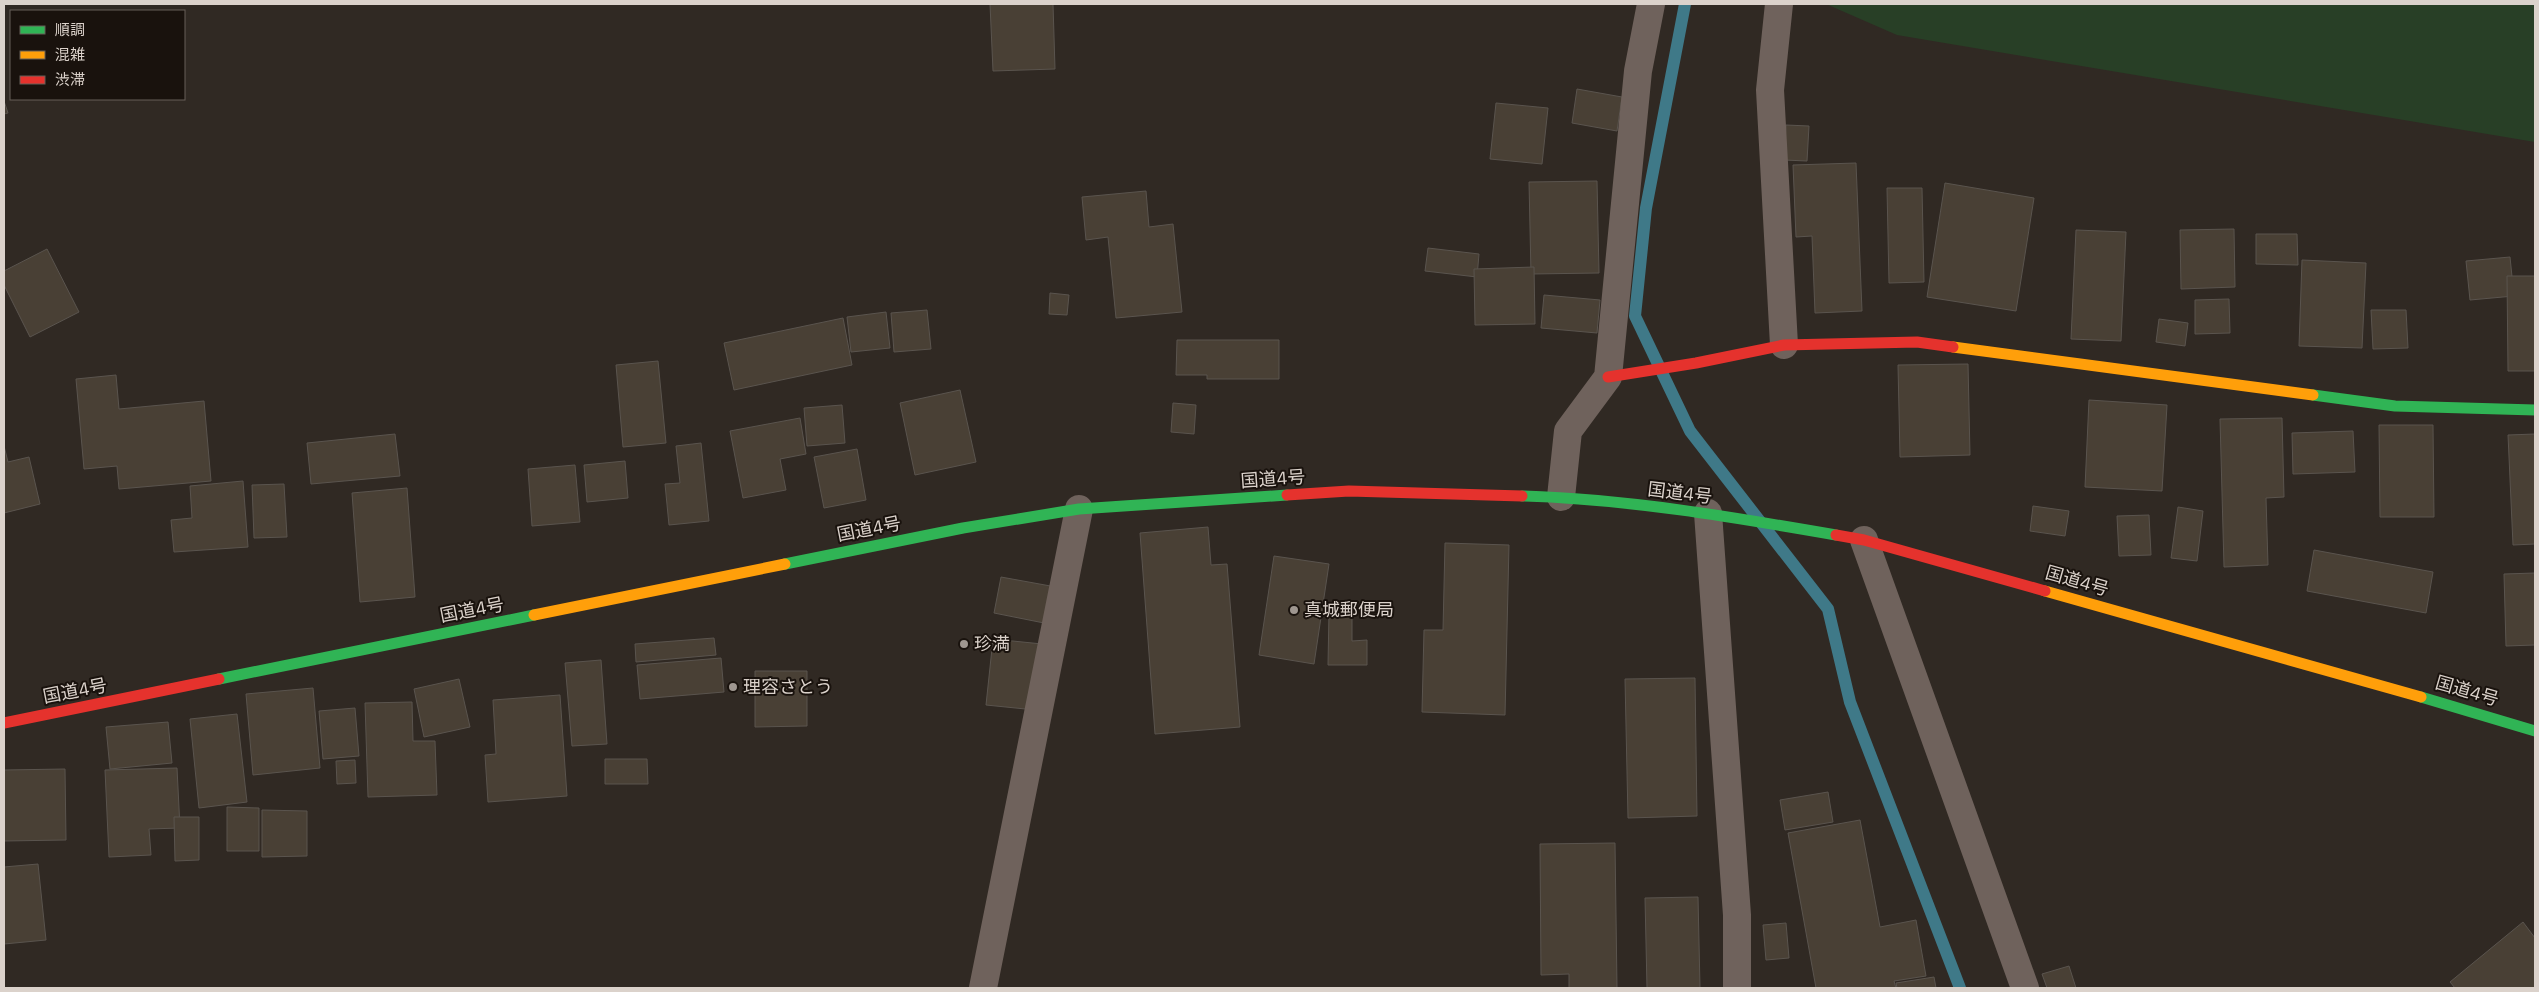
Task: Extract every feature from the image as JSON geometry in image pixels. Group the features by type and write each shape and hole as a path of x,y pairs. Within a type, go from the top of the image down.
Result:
{"main road":[{"path":"1620,375 1696,363 1784,345 1917,342 2395,406 2535,410"},
{"name":"国道4号","path":"4,723 963,528 1079,509 1349,491 1561,497 1716,515 1864,540 2502,719 2535,731"}],"street":[{"path":"1561,497 1568,431 1620,375 1638,71 1651,4"},
{"path":"1779,4 1770,90 1784,345"},
{"path":"983,988 1079,509"},
{"path":"1716,515 1737,915 1737,988"},
{"path":"1864,540 2025,988"}],"green space":[{"path":"1826,4 2535,4 2535,142 1897,35"}],"building":[{"path":"990,4 1053,4 1055,69 993,71"},
{"path":"1577,89 1622,97 1617,131 1572,123"},
{"path":"4,101 8,113 4,114"},
{"path":"1496,103 1548,108 1542,164 1490,159"},
{"path":"1786,125 1809,126 1807,161 1784,160"},
{"path":"1856,163 1862,311 1815,313 1812,236 1796,237 1793,165"},
{"path":"1597,181 1599,273 1531,274 1529,182"},
{"path":"1945,183 2034,198 2016,311 1927,297"},
{"path":"1887,188 1922,188 1924,282 1889,283"},
{"path":"1146,191 1149,227 1173,224 1182,312 1116,318 1108,237 1086,240 1082,197"},
{"path":"2234,229 2235,287 2181,289 2180,230"},
{"path":"2076,230 2126,232 2121,341 2071,339"},
{"path":"2256,234 2297,234 2298,265 2256,264"},
{"path":"1428,248 1479,254 1477,277 1425,271"},
{"path":"47,249 79,312 30,337 4,285 4,271"},
{"path":"2510,257 2514,296 2470,300 2466,261"},
{"path":"2302,260 2366,263 2362,348 2299,346"},
{"path":"1534,267 1535,324 1475,325 1474,269"},
{"path":"2507,276 2535,276 2535,371 2508,371"},
{"path":"1050,293 1069,295 1067,315 1049,314"},
{"path":"1544,295 1600,300 1597,333 1541,328"},
{"path":"2229,299 2230,333 2195,334 2195,300"},
{"path":"927,310 931,349 894,352 891,313"},
{"path":"2371,310 2406,310 2408,348 2373,349"},
{"path":"886,312 890,348 851,352 847,317"},
{"path":"843,318 852,365 734,390 724,343"},
{"path":"2159,319 2188,323 2185,346 2156,342"},
{"path":"1177,340 1279,340 1279,379 1207,379 1207,375 1176,375"},
{"path":"658,361 666,443 623,447 616,365"},
{"path":"1968,364 1970,455 1900,457 1898,365"},
{"path":"116,375 119,409 204,401 211,481 119,489 117,466 84,469 76,379"},
{"path":"960,390 976,462 915,475 900,403"},
{"path":"2089,400 2167,405 2162,491 2085,487"},
{"path":"1173,403 1196,405 1194,434 1171,432"},
{"path":"842,405 845,443 807,446 804,408"},
{"path":"800,418 806,454 780,459 786,490 743,498 730,431"},
{"path":"2282,418 2284,497 2266,498 2268,565 2224,567 2220,419"},
{"path":"2379,425 2433,425 2434,517 2380,517"},
{"path":"2353,431 2355,472 2293,474 2292,433"},
{"path":"395,434 400,476 311,484 307,443"},
{"path":"2535,434 2535,544 2513,545 2508,435"},
{"path":"701,443 709,521 669,525 665,484 680,483 676,446"},
{"path":"4,446 8,462 29,457 40,504 4,513"},
{"path":"857,449 866,500 824,508 814,457"},
{"path":"625,461 628,498 587,502 584,465"},
{"path":"575,465 580,522 532,526 528,469"},
{"path":"243,481 248,547 174,552 171,520 192,518 190,486"},
{"path":"284,484 287,537 254,538 252,485"},
{"path":"407,488 415,597 360,602 352,493"},
{"path":"2033,506 2069,511 2065,536 2030,531"},
{"path":"2178,507 2203,511 2197,561 2171,558"},
{"path":"2149,515 2151,555 2119,556 2117,516"},
{"path":"1208,527 1211,565 1227,564 1240,727 1155,734 1140,533"},
{"path":"1445,543 1509,545 1505,715 1422,712 1424,630 1443,630"},
{"path":"2314,550 2433,572 2426,613 2307,591"},
{"path":"1274,556 1329,564 1314,664 1259,655"},
{"path":"2535,573 2535,645 2506,646 2504,574"},
{"path":"1001,577 1056,587 1049,624 994,613"},
{"path":"1329,612 1352,612 1352,641 1367,640 1367,665 1328,665"},
{"path":"714,638 716,655 636,662 635,644"},
{"path":"993,639 1052,645 1045,711 986,705"},
{"path":"721,658 724,692 640,699 637,665"},
{"path":"601,660 607,744 572,746 565,663"},
{"path":"755,671 807,671 807,726 755,727"},
{"path":"1695,678 1697,816 1628,818 1625,679"},
{"path":"459,679 470,727 424,737 414,689"},
{"path":"313,688 320,768 253,775 246,694"},
{"path":"560,695 567,796 488,802 485,755 496,754 493,700"},
{"path":"412,702 413,741 435,741 437,795 368,797 365,703"},
{"path":"355,708 359,756 323,759 319,711"},
{"path":"237,714 247,802 199,808 190,719"},
{"path":"168,722 172,763 110,769 106,727"},
{"path":"605,759 647,759 648,784 605,784"},
{"path":"355,760 356,783 337,784 336,761"},
{"path":"177,768 180,828 149,829 151,855 109,857 105,770"},
{"path":"65,769 66,840 4,841 4,770"},
{"path":"1828,792 1833,822 1785,830 1780,800"},
{"path":"227,807 259,808 259,851 227,851"},
{"path":"262,810 307,811 307,856 262,857"},
{"path":"174,817 199,817 199,860 175,861"},
{"path":"1860,820 1880,927 1916,920 1926,976 1894,981 1896,988 1816,988 1788,833"},
{"path":"1615,843 1617,988 1569,988 1569,974 1541,975 1540,844"},
{"path":"38,864 46,940 4,944 4,867"},
{"path":"1698,897 1700,988 1647,988 1645,898"},
{"path":"2523,922 2535,938 2535,988 2455,988 2450,982"},
{"path":"1786,923 1789,958 1766,960 1763,925"},
{"path":"2069,966 2076,988 2047,988 2042,974"},
{"path":"1934,977 1936,988 1897,988 1896,983"}],"waterway":[{"path":"1685,4 1646,208 1635,316 1690,431 1828,609 1850,702 1960,988"}],"traffic: fast":[{"path":"2313,395 2395,406 2535,410"},
{"path":"785,564 963,528 1079,509 1287,495"},
{"path":"1522,496 1641,505 1836,535"},
{"path":"219,679 534,615"},
{"path":"2421,697 2535,731"}],"traffic: slow":[{"path":"1953,347 2313,395"},
{"path":"534,615 785,564"},
{"path":"2045,591 2421,697"}],"traffic: jam":[{"path":"1608,377 1696,363 1784,345 1917,342 1953,347"},
{"path":"1287,495 1349,491 1522,496"},
{"path":"1836,535 1864,540 2045,591"},
{"path":"4,723 219,679"}],"place":[{"name":"真城郵便局","path":"1294,610"},
{"name":"珍満","path":"964,644"},
{"name":"理容さとう","path":"733,687"}]}
